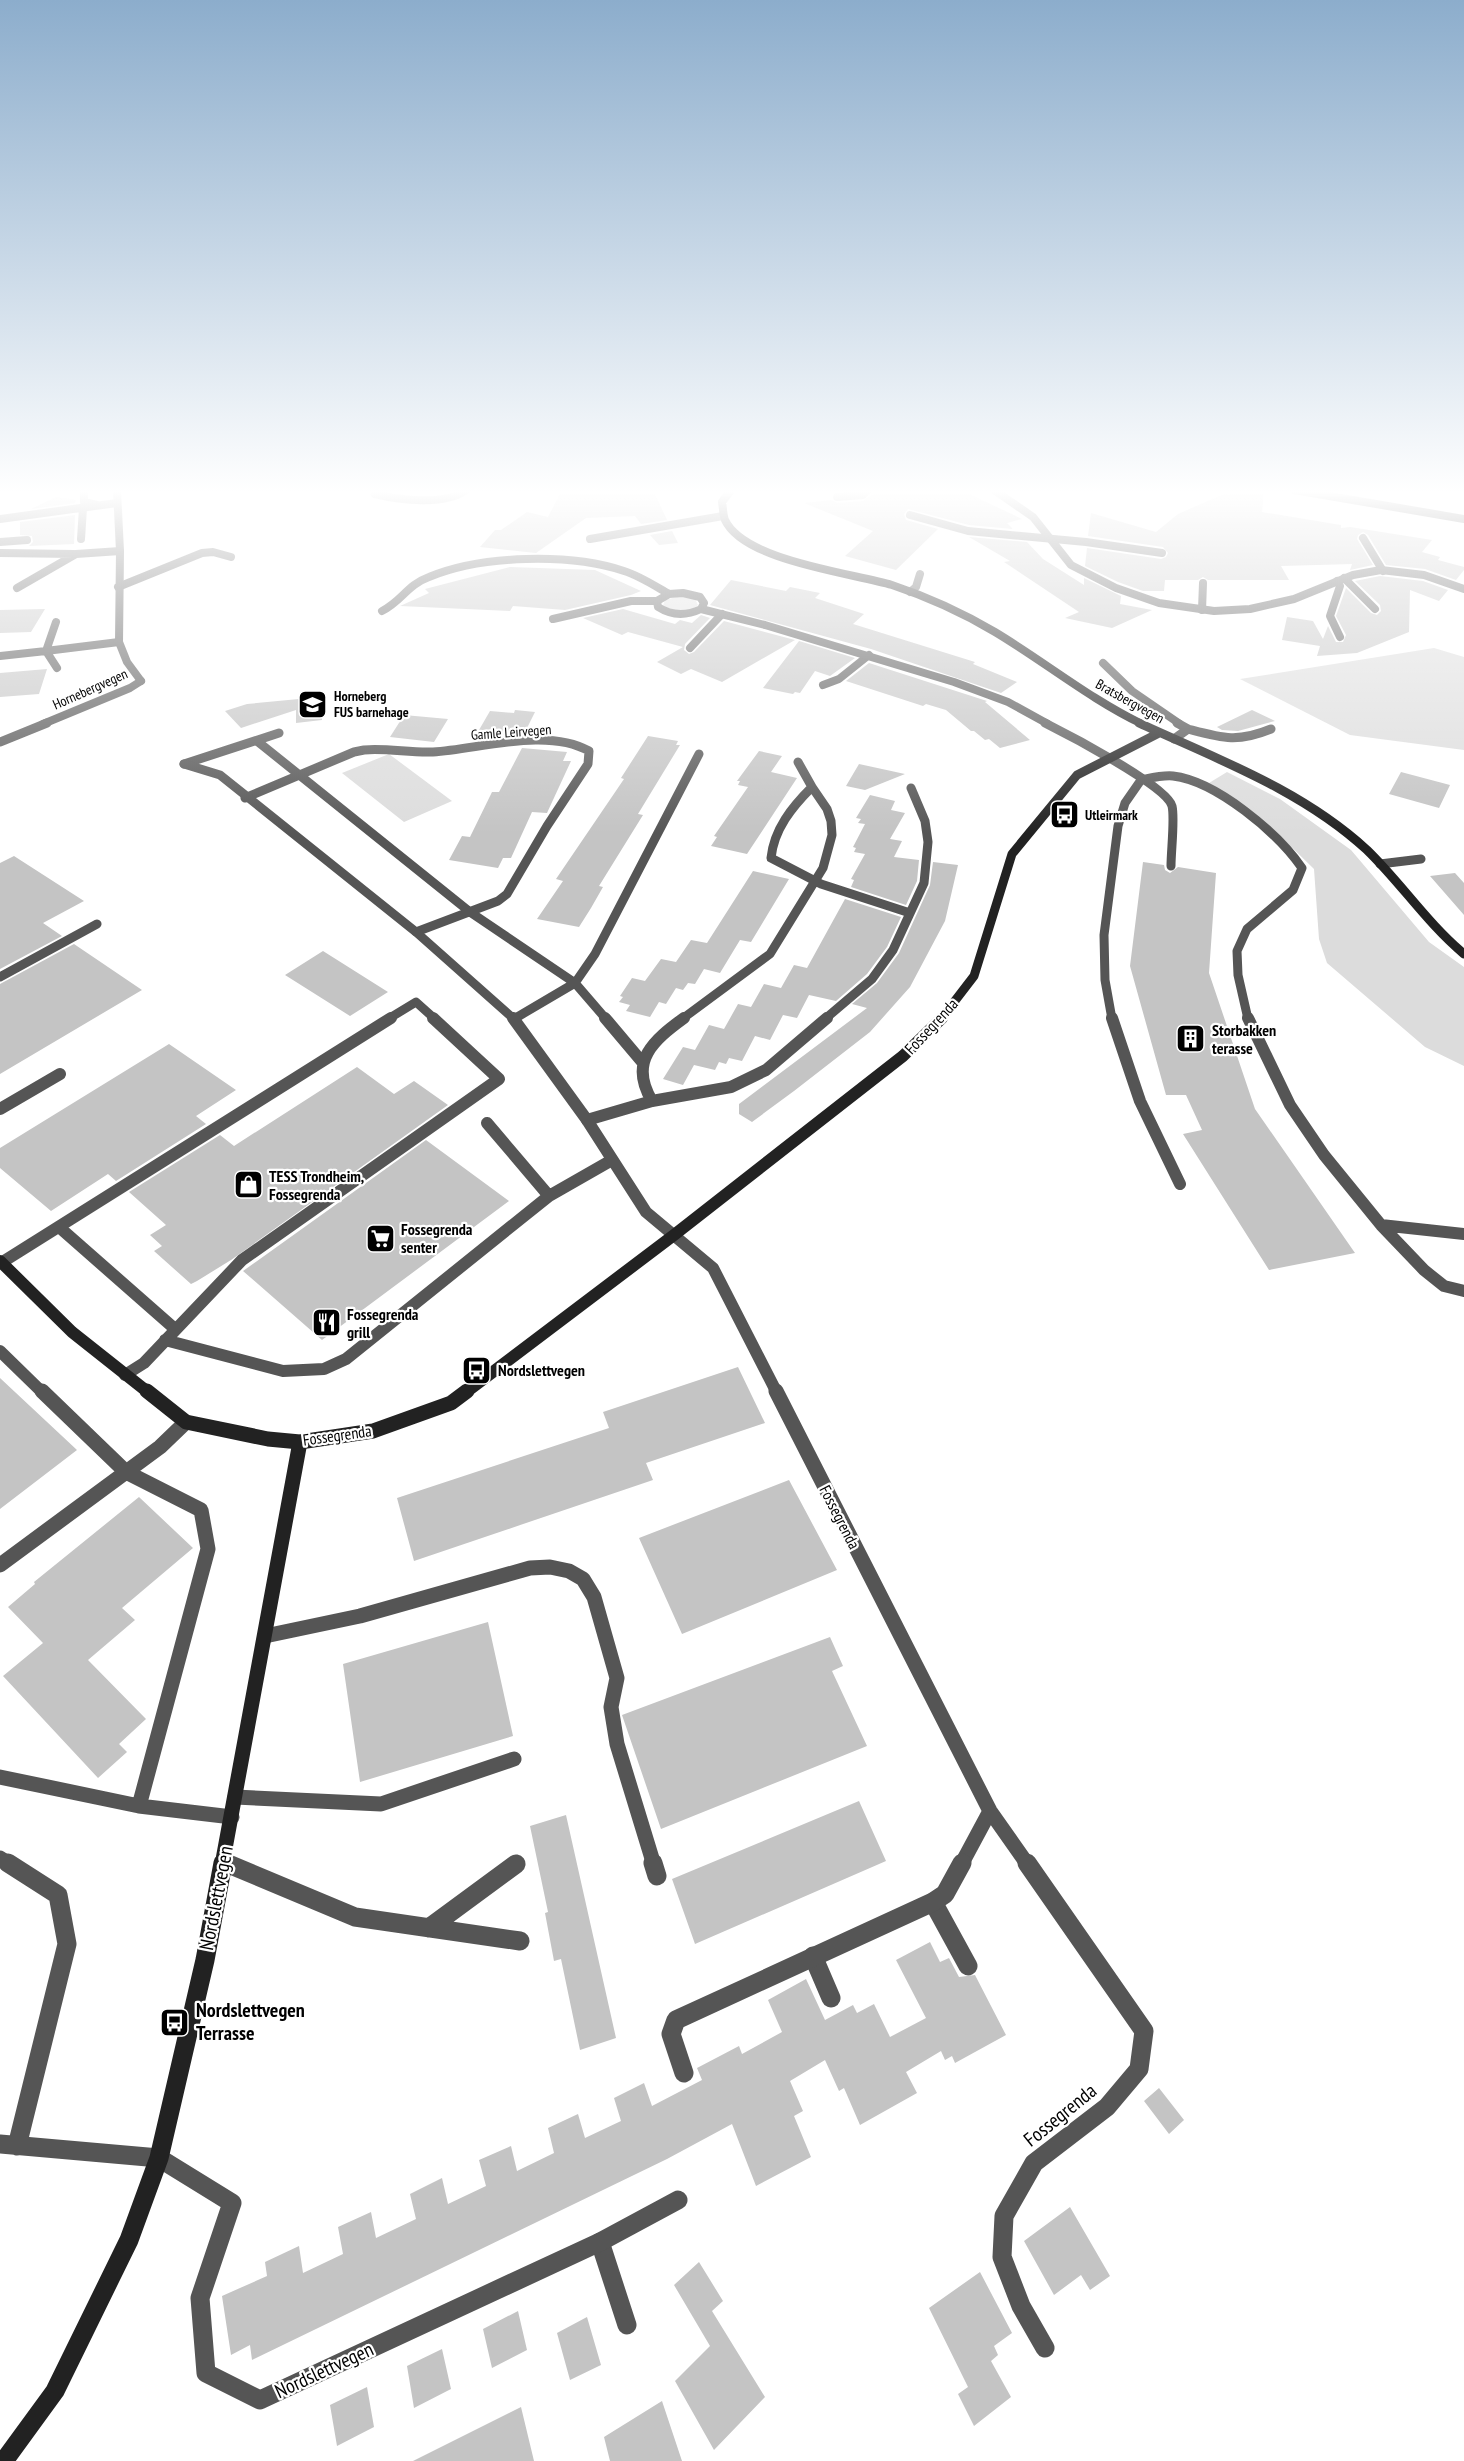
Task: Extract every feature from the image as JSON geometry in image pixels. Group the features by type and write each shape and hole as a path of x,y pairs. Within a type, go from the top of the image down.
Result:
{"street":[{"name":"Hornebergvegen","path":"0,742 130,688 141,681 127,662 119,642 118,605"},
{"path":"382,611 394,605"},
{"path":"553,619 620,605"},
{"path":"659,605 661,610 671,614 685,614 701,609 722,614 868,655 1008,702 1108,759 1162,793 1172,805 1170,866"},
{"path":"701,609 703,605"},
{"name":"Bratsbergvegen","path":"941,605 998,632 1094,698 1159,733 1211,755 1300,802 1352,837 1380,864 1432,926 1464,954"},
{"path":"1177,605 1202,610 1229,611 1274,605"},
{"path":"1202,605 1202,610"},
{"path":"1332,605 1329,619 1340,637"},
{"path":"1370,605 1375,609"},
{"path":"690,648 722,614"},
{"path":"46,651 56,622"},
{"path":"0,656 119,642"},
{"path":"46,651 57,668"},
{"path":"823,685 838,679 868,655"},
{"name":"Bratsbergvegen","path":"1103,663 1114,676 1167,717 1188,729 1174,739"},
{"path":"1188,729 1233,741 1246,740 1271,729"},
{"path":"279,733 184,764 220,776 416,932 514,1019 587,1120 646,1212 674,1235"},
{"name":"Fossegrenda","path":"1,1262 72,1332 186,1422 268,1439 300,1442 374,1431 451,1403 674,1235 903,1056 940,1021 974,976 1012,854 1077,775 1159,733"},
{"path":"257,741 301,774 470,912 575,983 643,1063"},
{"name":"Gamle Leirvegen","path":"245,798 368,748 435,752 544,741 578,744 585,747 589,751 588,764 543,832 515,884 498,901 416,932"},
{"path":"514,1019 575,983 595,954 699,754"},
{"path":"652,1101 644,1088 643,1063 656,1039 770,954 823,868 832,835 831,821 827,809 798,762"},
{"path":"1141,780 1176,776 1204,784 1275,835 1296,855 1302,868 1293,890 1247,929 1237,951 1238,975 1248,1019 1290,1105 1324,1155 1380,1225 1424,1270 1444,1286 1464,1291"},
{"path":"1141,780 1136,791 1124,803 1117,836 1103,951 1105,983 1117,1034 1133,1081 1154,1134 1180,1184"},
{"path":"812,787 794,806 771,845 771,858 790,871 814,881 910,913"},
{"path":"587,1120 652,1101 731,1087 766,1070 872,979 893,950 924,883 928,842 926,822 911,788"},
{"path":"1380,864 1421,859"},
{"path":"0,976 97,924"},
{"path":"1,1262 416,1002 499,1079 242,1260 144,1363 125,1375"},
{"path":"0,1109 60,1074"},
{"path":"487,1123 549,1196"},
{"path":"165,1340 283,1371 324,1369 346,1359 549,1196 612,1160"},
{"path":"1380,1225 1404,1230 1464,1234"},
{"path":"59,1227 175,1329"},
{"name":"Fossegrenda","path":"674,1235 713,1268 990,1811 1144,2031 1139,2069 1107,2107 1034,2163 1004,2216 1002,2257 1021,2306 1045,2348"},
{"path":"0,1351 126,1472 201,1510 208,1549 139,1806"},
{"path":"0,1564 160,1448 186,1422"},
{"name":"Nordslettvegen","path":"4,2461 55,2391 129,2240 159,2158 205,1960 300,1442"},
{"path":"265,1636 360,1616 530,1568 550,1567 569,1571 583,1580 594,1597 617,1678 611,1707 617,1744 657,1876"},
{"path":"236,1797 381,1804 514,1759"},
{"path":"0,1777 139,1806 232,1817"},
{"path":"684,2073 671,2034 676,2020 933,1902 945,1894 990,1811"},
{"path":"0,1858 58,1895 68,1944 8,2145 159,2158"},
{"path":"223,1862 355,1917 520,1941"},
{"path":"429,1928 516,1864"},
{"path":"933,1902 968,1966"},
{"path":"813,1956 831,1998"},
{"name":"Nordslettvegen","path":"159,2158 232,2203 200,2298 206,2373 260,2400 600,2242 678,2200"},
{"path":"600,2242 627,2325"}],"shaded area":[{"path":"698,605 685,611 676,611 663,606"},
{"path":"1434,648 1464,657 1464,750 1350,735 1240,679"},
{"path":"389,754 452,801 404,822 342,773"},
{"path":"1227,772 1280,799 1351,850 1429,942 1464,967 1464,1066 1425,1047 1327,963 1319,939 1314,869 1272,828 1209,783"}],"building":[{"path":"588,605 565,610 513,606 510,611 400,606"},
{"path":"710,605 836,605 864,614 853,624 975,662 973,664 1017,682 1001,693 871,649"},
{"path":"1068,605 1125,605 1152,610 1112,628 1065,618 1079,612"},
{"path":"1340,605 1363,605 1371,613 1377,615 1381,611 1380,605 1410,605 1409,632 1357,653 1317,656 1320,646 1282,640 1287,617 1313,621 1323,639 1328,626 1336,642 1343,642 1346,635 1336,616"},
{"path":"45,609 31,632 0,633 0,610"},
{"path":"623,609 675,624 680,620 692,623 701,615 710,618 685,644 684,650 689,654 694,652 724,621 795,640 722,682 691,669 681,674 657,662 683,647 628,632 622,635 583,618"},
{"path":"799,641 855,658 830,676 815,671 800,693 793,694 763,688"},
{"path":"869,663 987,701 985,702 1030,740 1000,748 989,739 985,740 971,731 946,710 926,704 923,706 846,681"},
{"path":"47,669 39,694 0,697 0,673"},
{"path":"320,697 322,720 296,723 296,710 241,728 225,711 247,704"},
{"path":"515,710 535,712 524,734 503,735 504,732 479,730 490,711 514,713"},
{"path":"1252,710 1275,721 1238,731 1222,730 1217,727"},
{"path":"404,715 448,719 434,742 390,737"},
{"path":"648,736 678,741 676,745 680,745 638,814 643,815 599,886 603,887 591,908 579,927 537,919 563,881 556,879 624,779 621,778"},
{"path":"522,748 567,752 563,761 571,761 547,813 532,812 511,858 503,858 498,868 449,860 462,836 470,837 492,792 499,792"},
{"path":"759,751 782,756 771,772 797,778 747,854 711,846 717,837 714,836 748,787 738,785 740,781 737,781"},
{"path":"859,764 905,774 865,790 846,786"},
{"path":"1401,772 1450,785 1439,808 1389,794"},
{"path":"870,795 895,801 891,810 905,813 890,839 902,841 894,857 919,860 917,881 906,905 851,887 854,880 851,879 865,854 854,852 856,848 853,847 865,824 858,823 861,819 856,818"},
{"path":"14,856 84,901 43,923 62,936 0,969 0,863"},
{"path":"933,862 958,865 945,921 910,987 870,1032 794,1091 752,1122 739,1114 739,1104 867,1008 852,1004 877,983 899,953 930,885"},
{"path":"1143,862 1164,865 1165,870 1170,873 1178,867 1216,873 1209,973 1255,1109 1355,1253 1269,1270 1183,1134 1202,1130 1186,1095 1166,1095 1130,966"},
{"path":"753,871 789,879 751,942 740,940 720,973 704,969 695,984 688,983 683,990 676,988 666,1004 659,1002 650,1017 626,1011 630,1005 619,1002 623,997 620,996 632,978 645,981 661,959 676,962 691,940 707,943"},
{"path":"1455,873 1464,883 1464,915 1430,876"},
{"path":"845,899 901,917 887,947 867,974 836,1001 809,995 797,1018 783,1015 770,1040 755,1036 742,1061 729,1058 726,1064 719,1062 715,1070 694,1065 683,1085 663,1079 683,1047 695,1050 709,1025 724,1029 738,1004 751,1007 764,984 781,988 794,965 807,968"},
{"path":"74,944 142,990 0,1074 0,984"},
{"path":"323,951 388,992 350,1016 285,975"},
{"path":"169,1044 236,1090 196,1116 206,1124 116,1181 108,1174 51,1211 0,1168 0,1148"},
{"path":"357,1067 394,1094 414,1081 448,1105 231,1260 191,1284 154,1251 162,1246 150,1235 166,1225 129,1192 220,1135 234,1146"},
{"name":"Fossegrenda senter","path":"426,1140 509,1201 322,1340 243,1271"},
{"path":"738,1367 765,1423 646,1463 653,1480 414,1561 397,1498 609,1428 603,1412"},
{"path":"0,1378 77,1450 0,1509"},
{"path":"789,1480 837,1570 682,1634 639,1538"},
{"path":"139,1497 193,1548 122,1608 135,1620 88,1660 146,1719 119,1744 127,1752 98,1778 3,1676 43,1643 8,1607 35,1584 34,1582"},
{"path":"488,1622 513,1736 360,1782 343,1664"},
{"path":"830,1637 843,1666 832,1671 867,1746 661,1829 622,1715"},
{"path":"859,1801 886,1861 695,1944 672,1879"},
{"path":"566,1815 616,2038 580,2050 561,1959 554,1961 545,1913 548,1912 530,1826"},
{"path":"930,1942 940,1962 949,1958 959,1977 975,1975 1006,2035 955,2063 952,2056 945,2060 941,2051 906,2072 917,2093 860,2125 844,2088 839,2091 825,2060 790,2081 803,2111 794,2116 811,2157 756,2186 732,2124 667,2159 252,2360 250,2345 231,2355 222,2296 267,2276 265,2262 299,2246 303,2273 343,2254 338,2227 371,2212 376,2238 416,2219 410,2194 442,2178 448,2204 486,2186 479,2160 511,2146 517,2171 554,2153 548,2128 578,2114 585,2138 621,2121 614,2098 644,2083 652,2106 702,2080 697,2068 739,2046 742,2054 782,2032 768,2000 806,1979 825,2020 853,2005 857,2013 874,2004 890,2037 926,2018 896,1960"},
{"path":"1159,2088 1184,2120 1169,2134 1144,2101"},
{"path":"1070,2207 1110,2276 1090,2290 1081,2275 1054,2295 1024,2241"},
{"path":"699,2262 723,2301 712,2311 765,2397 714,2450 675,2381 710,2346 674,2285"},
{"path":"980,2272 1012,2333 994,2346 998,2355 991,2361 1011,2397 974,2426 958,2394 968,2387 929,2308"},
{"path":"518,2311 527,2350 492,2368 483,2329"},
{"path":"587,2317 601,2365 570,2380 557,2333"},
{"path":"442,2349 451,2389 414,2408 407,2366"},
{"path":"367,2387 374,2427 337,2446 330,2405"},
{"path":"662,2401 682,2461 610,2461 604,2437"},
{"path":"521,2407 534,2461 413,2461"}],"place":[{"name":"Horneberg FUS barnehage","path":"313,704"},
{"name":"Utleirmark","path":"1064,815"},
{"name":"Storbakken terasse","path":"1191,1039"},
{"name":"TESS Trondheim, Fossegrenda","path":"248,1185"},
{"name":"Fossegrenda senter","path":"380,1238"},
{"name":"Fossegrenda grill","path":"326,1323"},
{"name":"Nordslettvegen","path":"477,1370"},
{"name":"Nordslettvegen Terrasse","path":"175,2022"}]}
